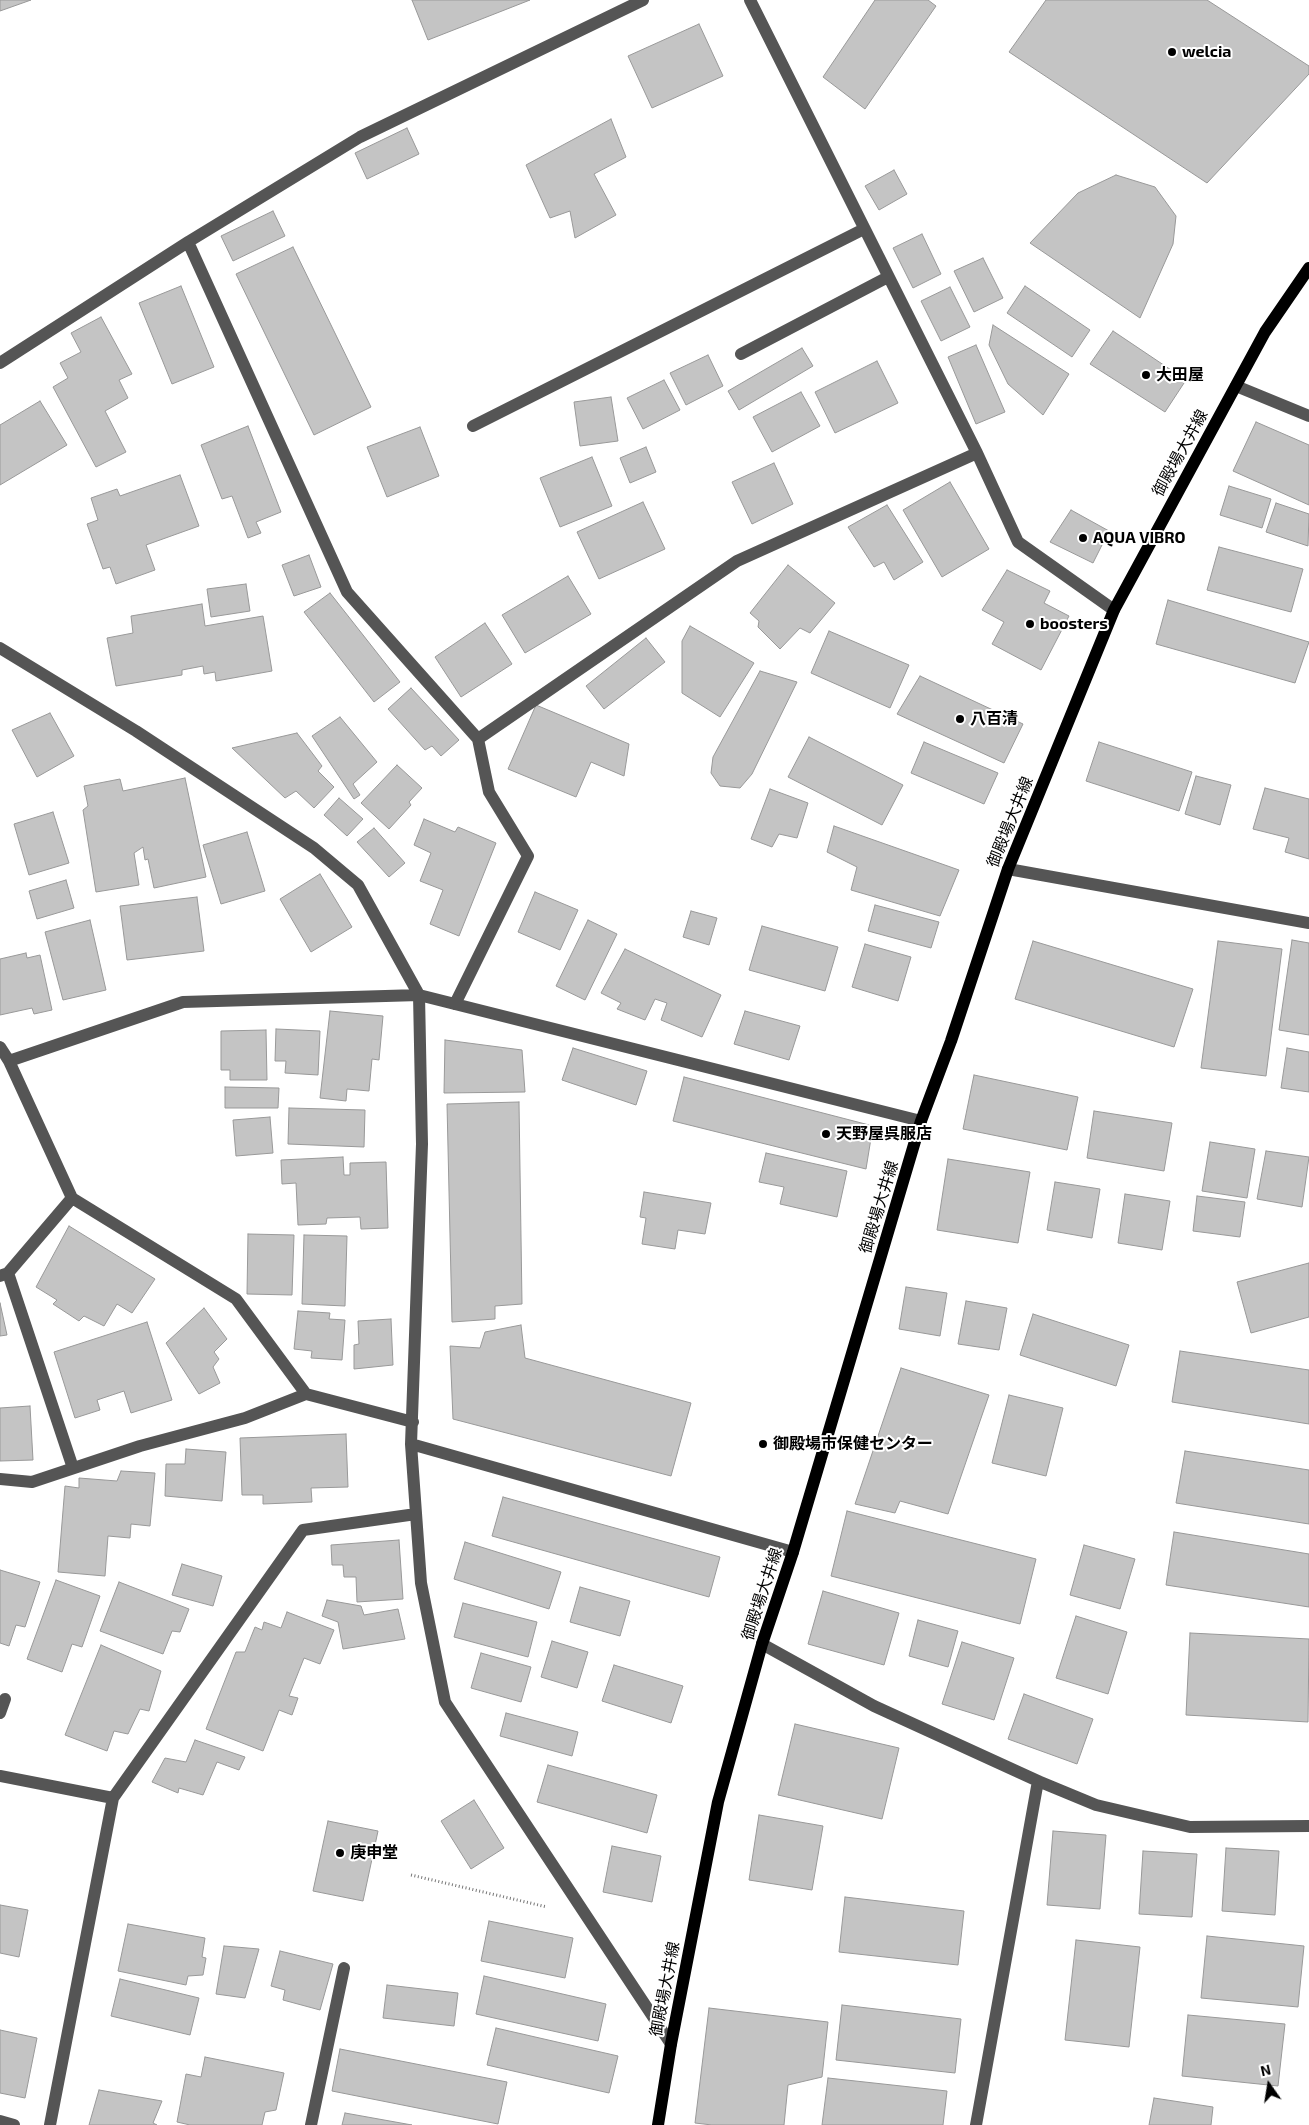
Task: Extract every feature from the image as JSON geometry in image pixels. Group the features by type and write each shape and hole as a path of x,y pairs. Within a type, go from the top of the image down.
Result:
{"main road":[{"name":"御殿場大井線","path":"658,2125 671,2044 718,1802 762,1644 793,1552 921,1121 951,1041 1008,868 1114,610 1265,332 1309,268"}],"street":[{"path":"0,364 188,242 360,137 643,0"},
{"path":"750,0 977,453 1018,542 1114,610"},
{"path":"473,426 864,229"},
{"path":"188,242 347,592 478,738 490,792 528,856 455,1004"},
{"path":"741,354 888,276"},
{"path":"1236,386 1309,416"},
{"path":"478,738 737,561 977,453"},
{"path":"0,648 136,731 314,848 358,885 419,994 422,1144 411,1444 421,1583 445,1702 671,2044"},
{"path":"1008,868 1309,923"},
{"path":"9,1061 183,1002 419,994 921,1121"},
{"path":"0,1047 9,1061 72,1198 236,1299 306,1394"},
{"path":"72,1198 4,1274 73,1468"},
{"path":"0,1479 32,1482 140,1446 245,1418 306,1394 413,1422"},
{"path":"411,1444 793,1552"},
{"path":"50,2125 113,1798 303,1530 416,1514"},
{"path":"762,1644 874,1706 1038,1781 1096,1805 1190,1827 1309,1826"},
{"path":"0,1713 5,1699"},
{"path":"0,1776 113,1798"},
{"path":"976,2125 1038,1781"},
{"path":"311,2125 344,1968"},
{"path":"0,2121 14,2125"}],"path":[{"path":"411,1875 586,1916"}],"building":[{"path":"0,0 31,0 0,11"},
{"path":"412,0 530,0 428,40"},
{"path":"875,0 928,0 936,6 865,109 823,77"},
{"path":"1046,0 1207,0 1309,66 1309,74 1207,183 1009,52"},
{"path":"699,24 723,76 652,108 628,56"},
{"path":"611,119 626,157 594,174 616,215 575,238 570,211 550,218 526,165"},
{"path":"407,128 419,154 367,179 355,153"},
{"path":"894,170 907,194 879,210 865,186"},
{"path":"1116,175 1155,187 1176,216 1173,244 1140,318 1030,243 1078,193"},
{"path":"273,211 285,236 233,261 221,236"},
{"path":"922,234 941,274 913,288 893,248"},
{"path":"293,247 371,407 314,435 236,274"},
{"path":"983,258 1003,298 974,312 954,271"},
{"path":"181,286 214,367 172,384 139,303"},
{"path":"1025,286 1090,330 1072,357 1007,313"},
{"path":"950,287 970,327 941,341 921,301"},
{"path":"101,317 132,374 119,380 128,398 105,411 126,452 96,467 53,387 68,378 60,363 81,352 71,333"},
{"path":"993,325 1069,374 1043,415 1008,384 989,345"},
{"path":"1113,331 1186,380 1165,412 1090,364"},
{"path":"976,345 1005,412 976,424 948,357"},
{"path":"802,348 813,366 739,410 728,391"},
{"path":"708,355 723,386 686,405 670,373"},
{"path":"877,361 898,403 835,433 815,392"},
{"path":"664,380 680,410 643,429 627,398"},
{"path":"801,392 820,426 772,452 753,417"},
{"path":"611,397 618,441 580,446 574,402"},
{"path":"40,401 67,445 0,485 0,425"},
{"path":"1256,422 1309,445 1309,505 1233,471"},
{"path":"248,426 281,512 256,522 261,533 248,538 232,496 222,499 201,445"},
{"path":"420,427 439,476 387,497 367,447"},
{"path":"646,447 656,472 630,483 620,458"},
{"path":"592,457 612,506 560,527 540,478"},
{"path":"774,463 793,504 752,524 732,482"},
{"path":"180,475 199,526 146,545 155,570 116,584 110,567 103,569 87,524 98,520 91,498 117,489 120,496"},
{"path":"950,482 989,549 942,577 903,510"},
{"path":"1229,486 1271,499 1262,528 1220,515"},
{"path":"643,502 665,549 599,579 577,532"},
{"path":"1276,503 1309,514 1308,546 1266,532"},
{"path":"887,505 923,562 894,580 884,562 874,567 848,527"},
{"path":"1071,510 1109,531 1093,563 1050,542"},
{"path":"1219,547 1303,569 1291,612 1207,590"},
{"path":"309,555 321,587 294,596 282,565"},
{"path":"788,565 835,603 810,633 800,628 780,649 758,627 759,621 750,613"},
{"path":"1007,570 1050,591 1044,603 1069,616 1041,670 992,644 1004,622 982,610"},
{"path":"568,576 591,614 525,653 502,615"},
{"path":"246,584 250,611 211,617 207,589"},
{"path":"330,593 400,682 374,702 304,612"},
{"path":"1168,600 1309,642 1295,683 1156,644"},
{"path":"202,604 205,626 263,616 272,671 216,681 215,672 204,674 203,666 182,670 182,675 116,686 107,638 133,633 131,616"},
{"path":"485,623 512,664 461,697 435,657"},
{"path":"690,626 754,663 720,717 682,693 682,641"},
{"path":"829,631 909,665 890,708 811,673"},
{"path":"646,638 665,662 604,709 586,686"},
{"path":"760,671 797,682 752,774 740,788 720,786 711,773 713,757"},
{"path":"920,676 1023,724 1004,763 897,714"},
{"path":"411,688 459,740 441,756 432,746 425,750 388,709"},
{"path":"536,705 629,744 624,776 591,762 576,797 508,769"},
{"path":"50,713 74,756 37,777 12,730"},
{"path":"340,717 377,762 353,784 360,795 354,799 312,736"},
{"path":"297,733 322,766 318,771 334,787 314,808 296,791 285,798 232,748"},
{"path":"809,737 903,785 882,825 788,777"},
{"path":"924,742 998,773 984,804 911,773"},
{"path":"1099,742 1192,772 1179,811 1086,781"},
{"path":"397,765 422,788 409,802 411,805 389,829 361,803"},
{"path":"1196,776 1231,785 1220,825 1185,814"},
{"path":"185,778 206,877 154,888 148,859 145,860 143,847 134,853 139,885 96,892 83,810 88,806 84,786 120,779 123,791"},
{"path":"1265,788 1309,799 1309,859 1285,852 1289,838 1253,829"},
{"path":"770,789 808,803 797,838 779,834 772,847 751,839"},
{"path":"339,798 363,819 347,836 324,815"},
{"path":"53,812 69,863 29,875 14,824"},
{"path":"424,819 455,832 458,827 496,843 459,936 430,924 443,890 420,881 431,853 414,845"},
{"path":"834,826 959,870 940,916 851,890 857,867 827,852"},
{"path":"374,828 405,863 389,877 357,842"},
{"path":"247,832 265,891 221,904 203,845"},
{"path":"320,874 352,927 311,952 280,899"},
{"path":"66,880 74,908 37,919 29,891"},
{"path":"535,892 578,910 560,950 518,932"},
{"path":"197,897 204,951 127,960 120,906"},
{"path":"875,905 939,922 931,948 868,931"},
{"path":"691,911 717,918 709,945 683,937"},
{"path":"90,920 106,990 63,1000 45,932"},
{"path":"588,920 617,934 585,1000 556,986"},
{"path":"762,926 838,947 825,991 749,970"},
{"path":"1292,940 1309,943 1309,1035 1279,1030"},
{"path":"1033,941 1193,989 1174,1047 1015,999"},
{"path":"1218,941 1282,949 1266,1076 1201,1068"},
{"path":"865,944 911,957 898,1001 852,987"},
{"path":"625,949 721,995 702,1037 661,1020 667,1003 655,999 645,1020 617,1009 621,1003 601,993"},
{"path":"26,953 27,958 40,955 52,1010 34,1014 32,1008 0,1015 0,959"},
{"path":"330,1011 383,1016 379,1060 372,1059 369,1091 347,1089 346,1101 320,1098"},
{"path":"745,1011 800,1026 789,1060 734,1044"},
{"path":"276,1029 320,1031 318,1075 285,1073 286,1061 275,1061"},
{"path":"266,1030 267,1080 230,1080 230,1070 221,1070 221,1031"},
{"path":"445,1040 522,1050 525,1092 444,1093"},
{"path":"573,1048 647,1071 636,1105 562,1080"},
{"path":"1287,1048 1309,1052 1309,1092 1281,1088"},
{"path":"974,1075 1078,1097 1067,1150 963,1129"},
{"path":"684,1077 873,1126 866,1169 673,1121"},
{"path":"225,1087 279,1088 278,1108 225,1108"},
{"path":"519,1102 522,1304 495,1306 495,1319 452,1322 447,1104"},
{"path":"289,1108 365,1110 364,1147 288,1144"},
{"path":"1094,1111 1172,1123 1164,1171 1087,1158"},
{"path":"270,1117 273,1153 236,1156 233,1120"},
{"path":"1210,1142 1255,1149 1247,1198 1202,1191"},
{"path":"1266,1151 1309,1157 1302,1207 1257,1199"},
{"path":"766,1153 847,1171 837,1217 780,1204 784,1187 759,1182"},
{"path":"343,1157 344,1175 350,1175 350,1163 386,1162 388,1228 361,1229 360,1217 327,1218 326,1224 298,1225 296,1183 282,1184 281,1160"},
{"path":"948,1159 1030,1172 1018,1243 937,1230"},
{"path":"1055,1182 1100,1189 1092,1238 1047,1230"},
{"path":"644,1192 711,1203 705,1234 678,1230 675,1249 642,1244 646,1218 640,1217"},
{"path":"1125,1194 1170,1201 1162,1250 1118,1243"},
{"path":"1197,1196 1245,1202 1240,1237 1193,1231"},
{"path":"69,1226 155,1279 132,1313 117,1304 104,1326 84,1316 79,1321 53,1304 57,1300 36,1287"},
{"path":"248,1234 294,1235 292,1295 247,1294"},
{"path":"304,1235 347,1236 345,1306 302,1304"},
{"path":"1309,1263 1309,1317 1251,1333 1237,1282"},
{"path":"906,1287 947,1293 940,1336 899,1329"},
{"path":"966,1301 1007,1308 999,1350 958,1344"},
{"path":"0,1303 7,1335 0,1336"},
{"path":"204,1308 227,1339 214,1352 219,1359 213,1367 220,1383 199,1394 166,1343"},
{"path":"298,1311 330,1313 329,1319 345,1320 342,1360 311,1358 312,1351 294,1349"},
{"path":"1033,1314 1129,1345 1116,1386 1020,1355"},
{"path":"391,1319 393,1365 354,1369 354,1345 359,1344 358,1321"},
{"path":"147,1322 172,1400 131,1413 124,1391 97,1400 100,1410 75,1418 54,1352"},
{"path":"521,1325 525,1358 691,1403 671,1476 453,1419 450,1346 480,1348 485,1332"},
{"path":"1180,1351 1309,1370 1309,1424 1172,1402"},
{"path":"901,1368 989,1395 948,1514 900,1501 895,1513 855,1504"},
{"path":"1009,1395 1063,1408 1046,1476 992,1463"},
{"path":"30,1406 33,1460 0,1461 0,1408"},
{"path":"346,1434 348,1487 311,1488 312,1502 263,1504 263,1495 242,1495 240,1438"},
{"path":"186,1449 226,1452 222,1501 165,1496 166,1464 185,1464"},
{"path":"1185,1451 1309,1470 1309,1524 1176,1503"},
{"path":"121,1471 155,1473 150,1526 131,1524 130,1538 108,1536 105,1576 58,1572 65,1486 79,1488 79,1478 117,1481"},
{"path":"503,1497 720,1557 709,1597 492,1536"},
{"path":"847,1511 1036,1559 1020,1624 831,1576"},
{"path":"1174,1532 1309,1554 1309,1607 1166,1585"},
{"path":"399,1540 403,1599 357,1602 356,1577 344,1577 343,1565 332,1565 331,1545"},
{"path":"465,1542 561,1572 549,1609 454,1579"},
{"path":"1084,1545 1135,1559 1120,1609 1070,1595"},
{"path":"182,1564 222,1576 213,1606 172,1595"},
{"path":"0,1570 40,1582 25,1627 16,1625 9,1646 0,1643"},
{"path":"56,1580 100,1596 82,1647 72,1644 62,1672 27,1659"},
{"path":"119,1582 189,1609 180,1632 172,1631 163,1654 100,1631"},
{"path":"580,1587 630,1601 620,1636 570,1622"},
{"path":"823,1591 899,1613 884,1665 808,1644"},
{"path":"327,1600 361,1606 364,1615 398,1609 405,1639 343,1649 338,1622 322,1616"},
{"path":"463,1603 537,1622 528,1657 454,1637"},
{"path":"287,1612 334,1630 320,1664 304,1658 289,1696 298,1698 292,1715 279,1710 263,1751 206,1729 236,1652 245,1652 255,1627 262,1630 264,1622 281,1628"},
{"path":"1076,1616 1127,1632 1108,1694 1056,1678"},
{"path":"918,1620 958,1631 948,1667 909,1656"},
{"path":"1190,1633 1309,1639 1308,1722 1186,1715"},
{"path":"552,1641 588,1652 577,1688 541,1677"},
{"path":"962,1642 1014,1658 994,1720 942,1704"},
{"path":"101,1645 161,1671 149,1711 140,1709 128,1734 114,1731 107,1751 65,1735"},
{"path":"481,1653 531,1667 521,1702 471,1688"},
{"path":"614,1665 683,1686 671,1723 602,1701"},
{"path":"1024,1694 1093,1719 1077,1764 1008,1739"},
{"path":"506,1713 578,1732 572,1756 500,1736"},
{"path":"795,1724 899,1748 882,1819 778,1795"},
{"path":"195,1740 245,1757 239,1770 217,1762 203,1795 179,1788 178,1793 152,1782 165,1758 186,1762"},
{"path":"548,1765 657,1795 647,1833 537,1802"},
{"path":"474,1800 504,1848 471,1869 441,1821"},
{"path":"759,1815 823,1826 812,1890 749,1880"},
{"path":"328,1821 378,1831 363,1901 313,1891"},
{"path":"1053,1831 1106,1835 1100,1909 1047,1905"},
{"path":"612,1846 661,1856 652,1902 603,1892"},
{"path":"1226,1848 1279,1851 1275,1915 1222,1911"},
{"path":"1143,1851 1197,1854 1192,1917 1139,1914"},
{"path":"845,1897 964,1911 958,1965 839,1952"},
{"path":"0,1905 28,1910 19,1957 0,1953"},
{"path":"489,1921 573,1938 565,1978 481,1961"},
{"path":"128,1924 205,1938 202,1957 206,1958 203,1975 188,1976 186,1985 118,1971"},
{"path":"1207,1936 1304,1946 1298,2007 1201,1998"},
{"path":"1076,1940 1140,1947 1129,2047 1065,2040"},
{"path":"224,1946 259,1949 245,1998 216,1994"},
{"path":"280,1951 333,1964 320,2010 283,2000 285,1990 271,1986"},
{"path":"484,1976 606,2004 598,2041 476,2014"},
{"path":"120,1979 199,1998 190,2035 111,2016"},
{"path":"387,1985 458,1993 454,2026 383,2018"},
{"path":"842,2005 961,2019 955,2073 836,2060"},
{"path":"709,2008 828,2022 822,2077 788,2085 784,2125 712,2125 695,2123"},
{"path":"1188,2015 1285,2024 1278,2086 1182,2076"},
{"path":"496,2028 618,2056 609,2093 487,2065"},
{"path":"0,2030 37,2038 25,2098 0,2093"},
{"path":"340,2049 507,2082 498,2124 332,2091"},
{"path":"205,2057 284,2073 276,2110 265,2112 262,2125 190,2125 177,2122 186,2074 201,2077"},
{"path":"828,2078 947,2091 943,2125 822,2125"},
{"path":"99,2090 162,2101 153,2123 157,2125 89,2125"},
{"path":"1154,2098 1213,2107 1211,2125 1149,2125"},
{"path":"345,2113 412,2125 342,2125"}],"place":[{"name":"welcia","path":"1172,52"},
{"name":"大田屋","path":"1146,375"},
{"name":"AQUA VIBRO","path":"1083,538"},
{"name":"boosters","path":"1030,624"},
{"name":"八百清","path":"960,719"},
{"name":"天野屋呉服店","path":"826,1134"},
{"name":"御殿場市保健センター","path":"763,1444"},
{"name":"庚申堂","path":"340,1853"}]}
